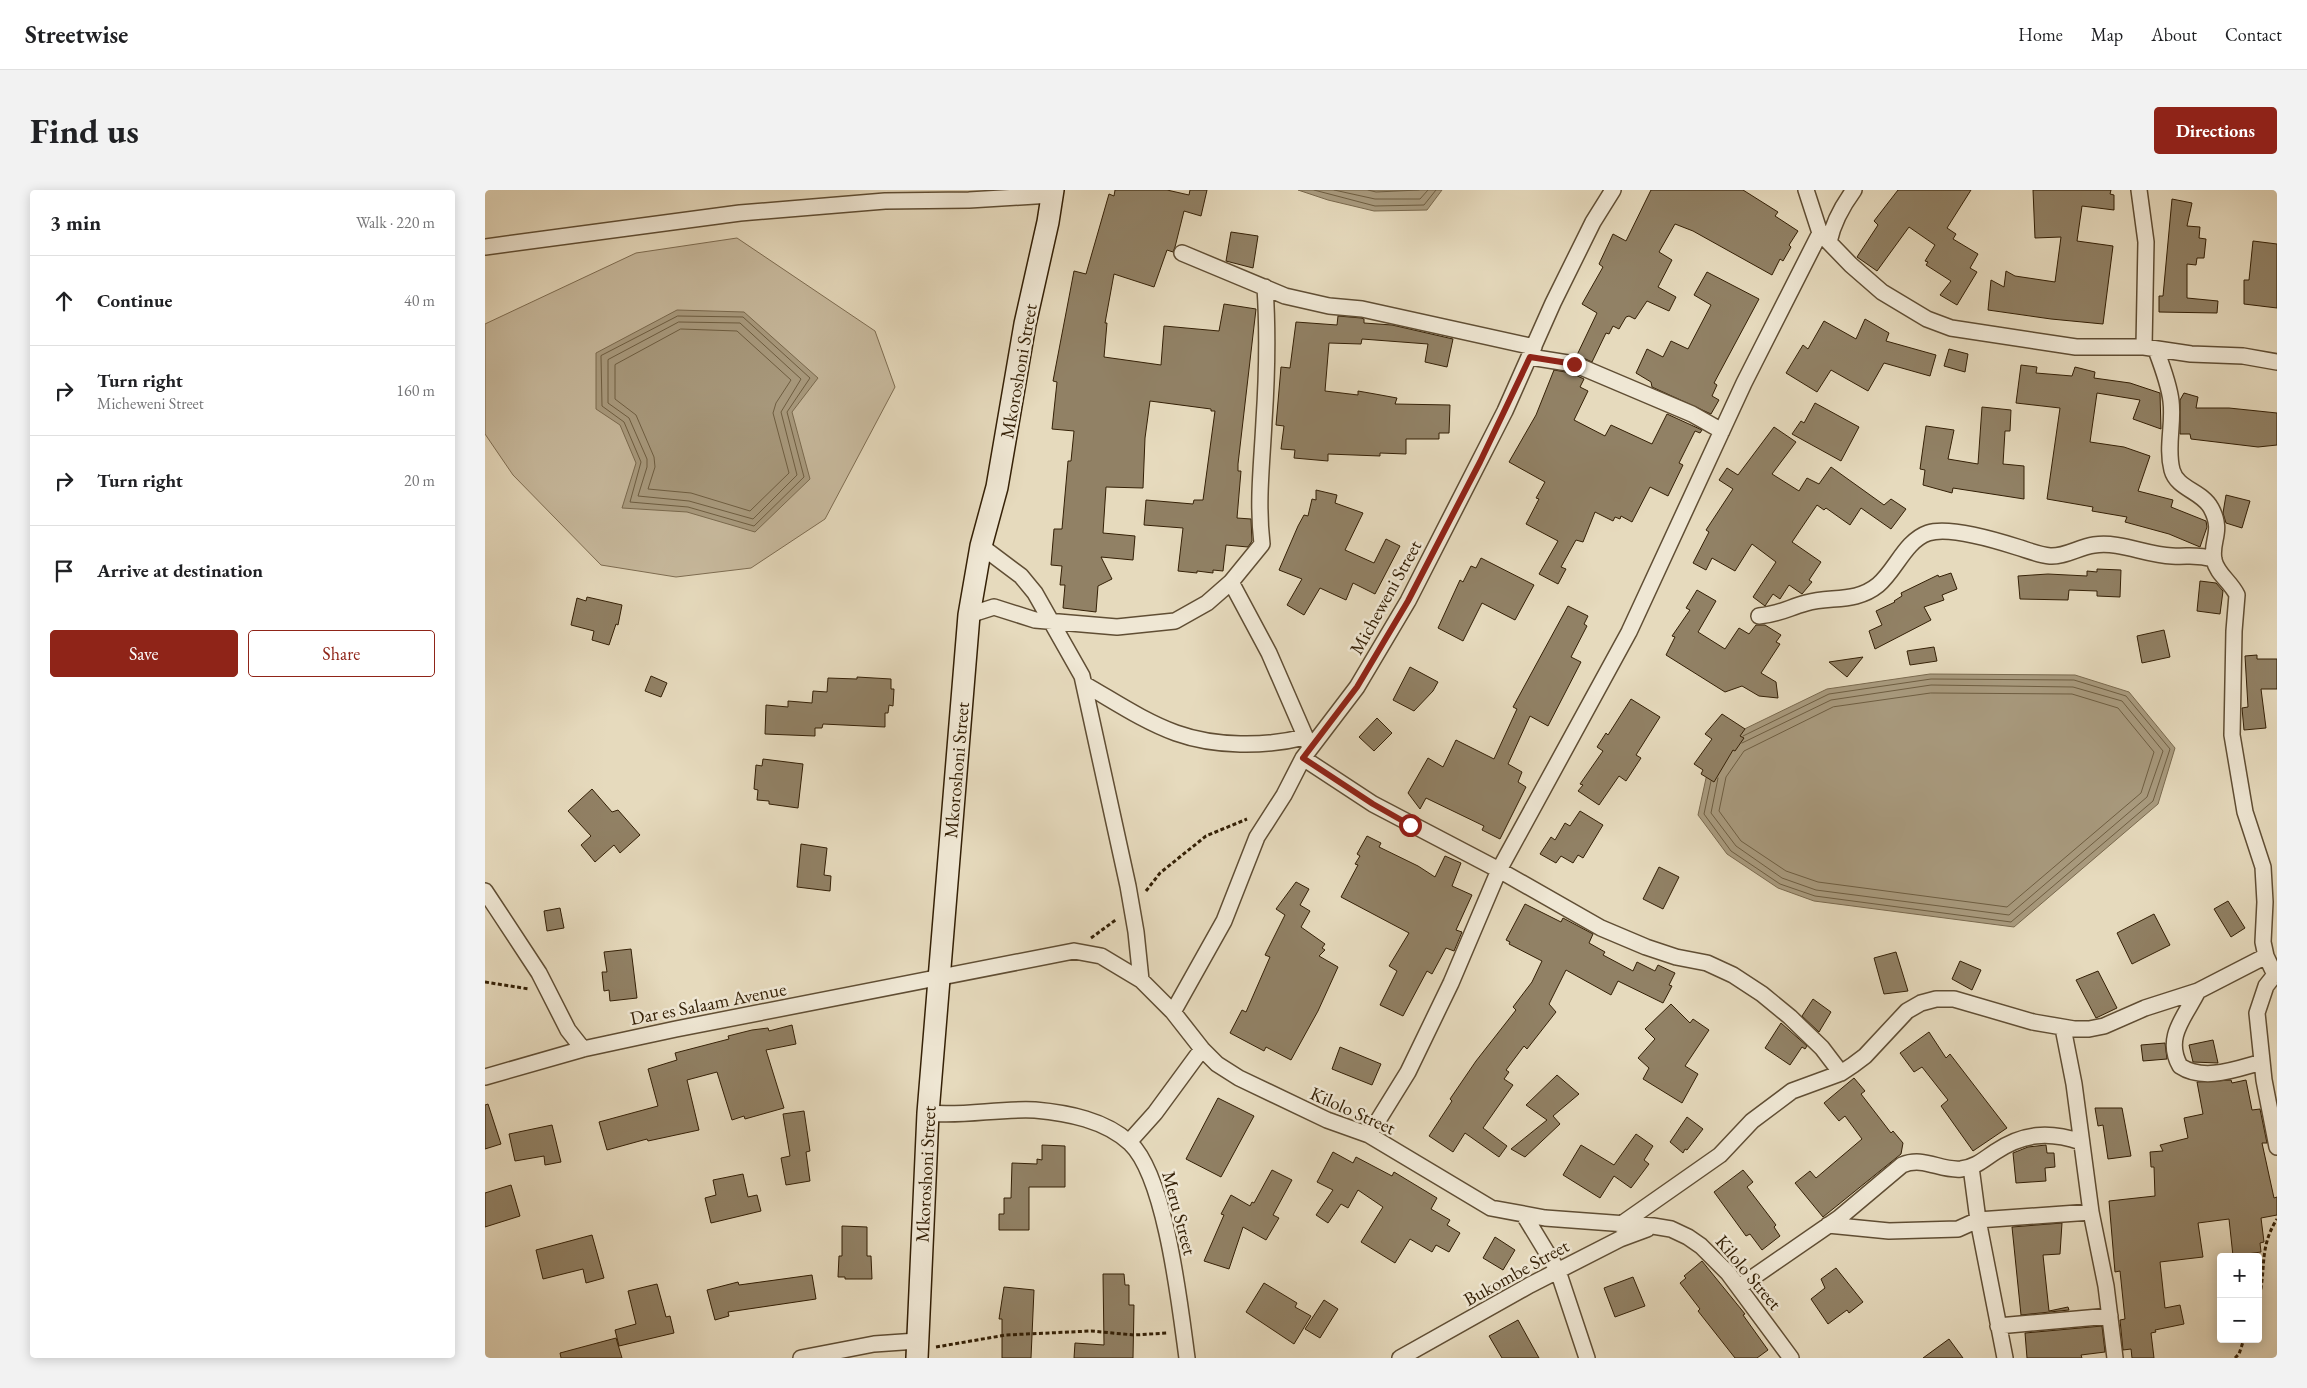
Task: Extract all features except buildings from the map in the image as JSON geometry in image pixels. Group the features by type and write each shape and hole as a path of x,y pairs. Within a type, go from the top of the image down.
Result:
{"street":[{"name":"Micheweni Street","path":"1173,1012 1224,921 1257,837 1276,808 1306,748 1357,687 1408,601 1480,462 1593,222 1613,190"},
{"path":"1807,190 1824,237 1851,265 1882,292 1927,319 1951,328 2076,347 2150,349 2191,354 2243,356 2277,362"},
{"path":"1369,1135 1408,1072 1451,983 1499,870 1629,632 1780,310 1824,237 1833,227 1854,190"},
{"path":"2139,190 2146,242 2150,349 2171,402 2169,435 2172,470 2176,481 2202,497 2211,507 2219,528 2213,559 2237,595 2234,631 2233,735 2245,812 2263,867 2265,902 2263,942 2266,956 2276,974 2266,986 2257,1013 2262,1062 2277,1147"},
{"path":"485,247 884,195 969,200 1052,192"},
{"name":"Mkoroshoni Street","path":"917,1349 928,1113 969,615 981,546 997,487 1025,324 1048,222 1052,192"},
{"path":"1182,253 1285,296 1329,306 1362,309 1574,364 1677,407 1722,431"},
{"path":"969,615 994,608 1035,620 1117,627 1175,621 1207,603 1231,582 1262,544 1259,522 1259,474 1268,331 1265,287"},
{"path":"1759,616 1777,614 1805,603 1855,598 1876,587 1887,577 1909,546 1918,538 1938,531 1999,542 2050,556 2061,555 2095,545 2114,545 2157,554 2173,556 2196,554 2213,559"},
{"path":"981,546 1021,576 1035,593 1082,676 1132,908 1141,980"},
{"path":"1231,582 1269,653 1306,748"},
{"path":"1084,684 1136,714 1176,733 1211,741 1253,744 1286,742 1306,748 1373,804 1499,870 1613,934 1676,957 1707,963 1733,975 1762,994 1790,1017 1822,1048 1841,1073"},
{"path":"485,890 539,974 568,1030 583,1049"},
{"name":"Kilolo Street","path":"939,976 1073,950 1101,956 1141,980 1173,1012 1202,1049 1217,1064 1270,1095 1369,1135 1491,1208 1524,1215 1606,1222 1620,1225 1653,1226 1680,1233 1701,1246 1728,1273 1791,1358"},
{"path":"1620,1225 1720,1155 1752,1121 1792,1091 1841,1073 1865,1056 1907,1011 1921,1003 1936,999 1954,999 2033,1022 2063,1028 2089,1029 2104,1026 2145,1008 2198,991 2266,956"},
{"name":"Dar es Salaam Avenue","path":"485,1077 583,1049 939,976"},
{"path":"2198,991 2174,1037 2173,1046 2179,1066 2197,1074 2212,1074 2262,1062"},
{"path":"2063,1028 2074,1084 2091,1212 2110,1316 2115,1358"},
{"path":"1129,1142 1155,1113 1202,1049"},
{"name":"Meru Street","path":"928,1113 1033,1110 1070,1114 1100,1124 1129,1142 1139,1153 1156,1190 1177,1284 1187,1358"},
{"path":"1739,1287 1828,1226 1902,1165 1913,1160 1951,1169 1971,1167 1980,1164 2006,1144 2030,1135 2065,1136 2081,1142"},
{"path":"1971,1167 1978,1220 2005,1358"},
{"path":"1828,1226 1889,1231 1957,1229 1978,1220 2091,1212"},
{"path":"1524,1215 1558,1271 1587,1358"},
{"name":"Bukombe Street","path":"1400,1358 1530,1285 1620,1239 1653,1226"},
{"path":"1999,1326 2110,1316"},
{"path":"801,1358 874,1344 917,1349"}],"path":[{"path":"1073,950 1132,908 1160,873 1206,836 1276,808"},
{"path":"485,982 510,984 549,993"},
{"path":"2259,1298 2263,1286 2265,1240 2277,1219"},
{"path":"917,1349 1016,1335 1091,1331 1134,1335 1184,1333"},
{"path":"2235,1358 2239,1354 2243,1343"}],"shaded area":[{"path":"737,238 875,331 895,387 825,519 751,568 676,577 601,565 513,475 485,434 485,324 636,253"}],"water":[{"path":"1298,190 1442,190 1427,210 1374,211 1328,200"},
{"path":"677,310 744,312 818,378 792,412 810,479 755,532 687,512 622,508 636,463 620,425 596,409 596,353"},
{"path":"1930,674 2075,675 2129,692 2175,748 2158,804 2014,927 1814,901 1778,888 1727,854 1698,815 1708,769 1730,736 1827,689"}],"route":[{"path":"1410,825 1373,804 1303,758 1357,687 1408,601 1480,462 1530,357 1574,364"}]}
